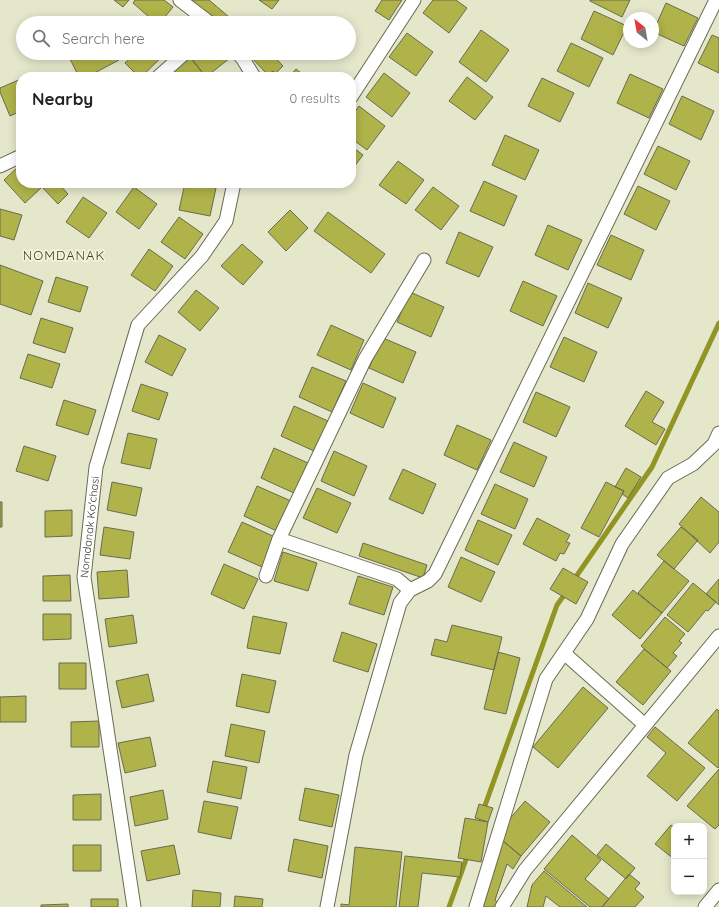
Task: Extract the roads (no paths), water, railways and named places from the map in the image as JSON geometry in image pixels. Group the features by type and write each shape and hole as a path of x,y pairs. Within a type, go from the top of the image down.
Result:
{"street":[{"path":"180,0 201,16"},
{"path":"356,89 414,0"},
{"path":"327,907 356,755 400,603 410,590 428,581 435,574 716,0"},
{"path":"164,72 177,60"},
{"path":"244,60 251,72"},
{"path":"0,166 16,158"},
{"name":"Nomdanak Ko'chasi","path":"134,907 84,577 96,467 138,325 202,256 226,221 233,188"},
{"path":"266,576 279,539 365,359 424,260"},
{"path":"476,907 546,679 587,619 622,544 668,478 693,464 714,444 719,433"},
{"path":"279,539 397,578 410,590"},
{"path":"502,907 525,870 719,636"},
{"path":"564,653 645,725"},
{"path":"705,907 719,890"}],"waterway":[{"path":"573,581 652,467 719,323"},
{"path":"483,811 557,605 567,591"},
{"path":"449,907 468,854"}],"district":[{"name":"NOMDANAK","path":"64,255"}]}
